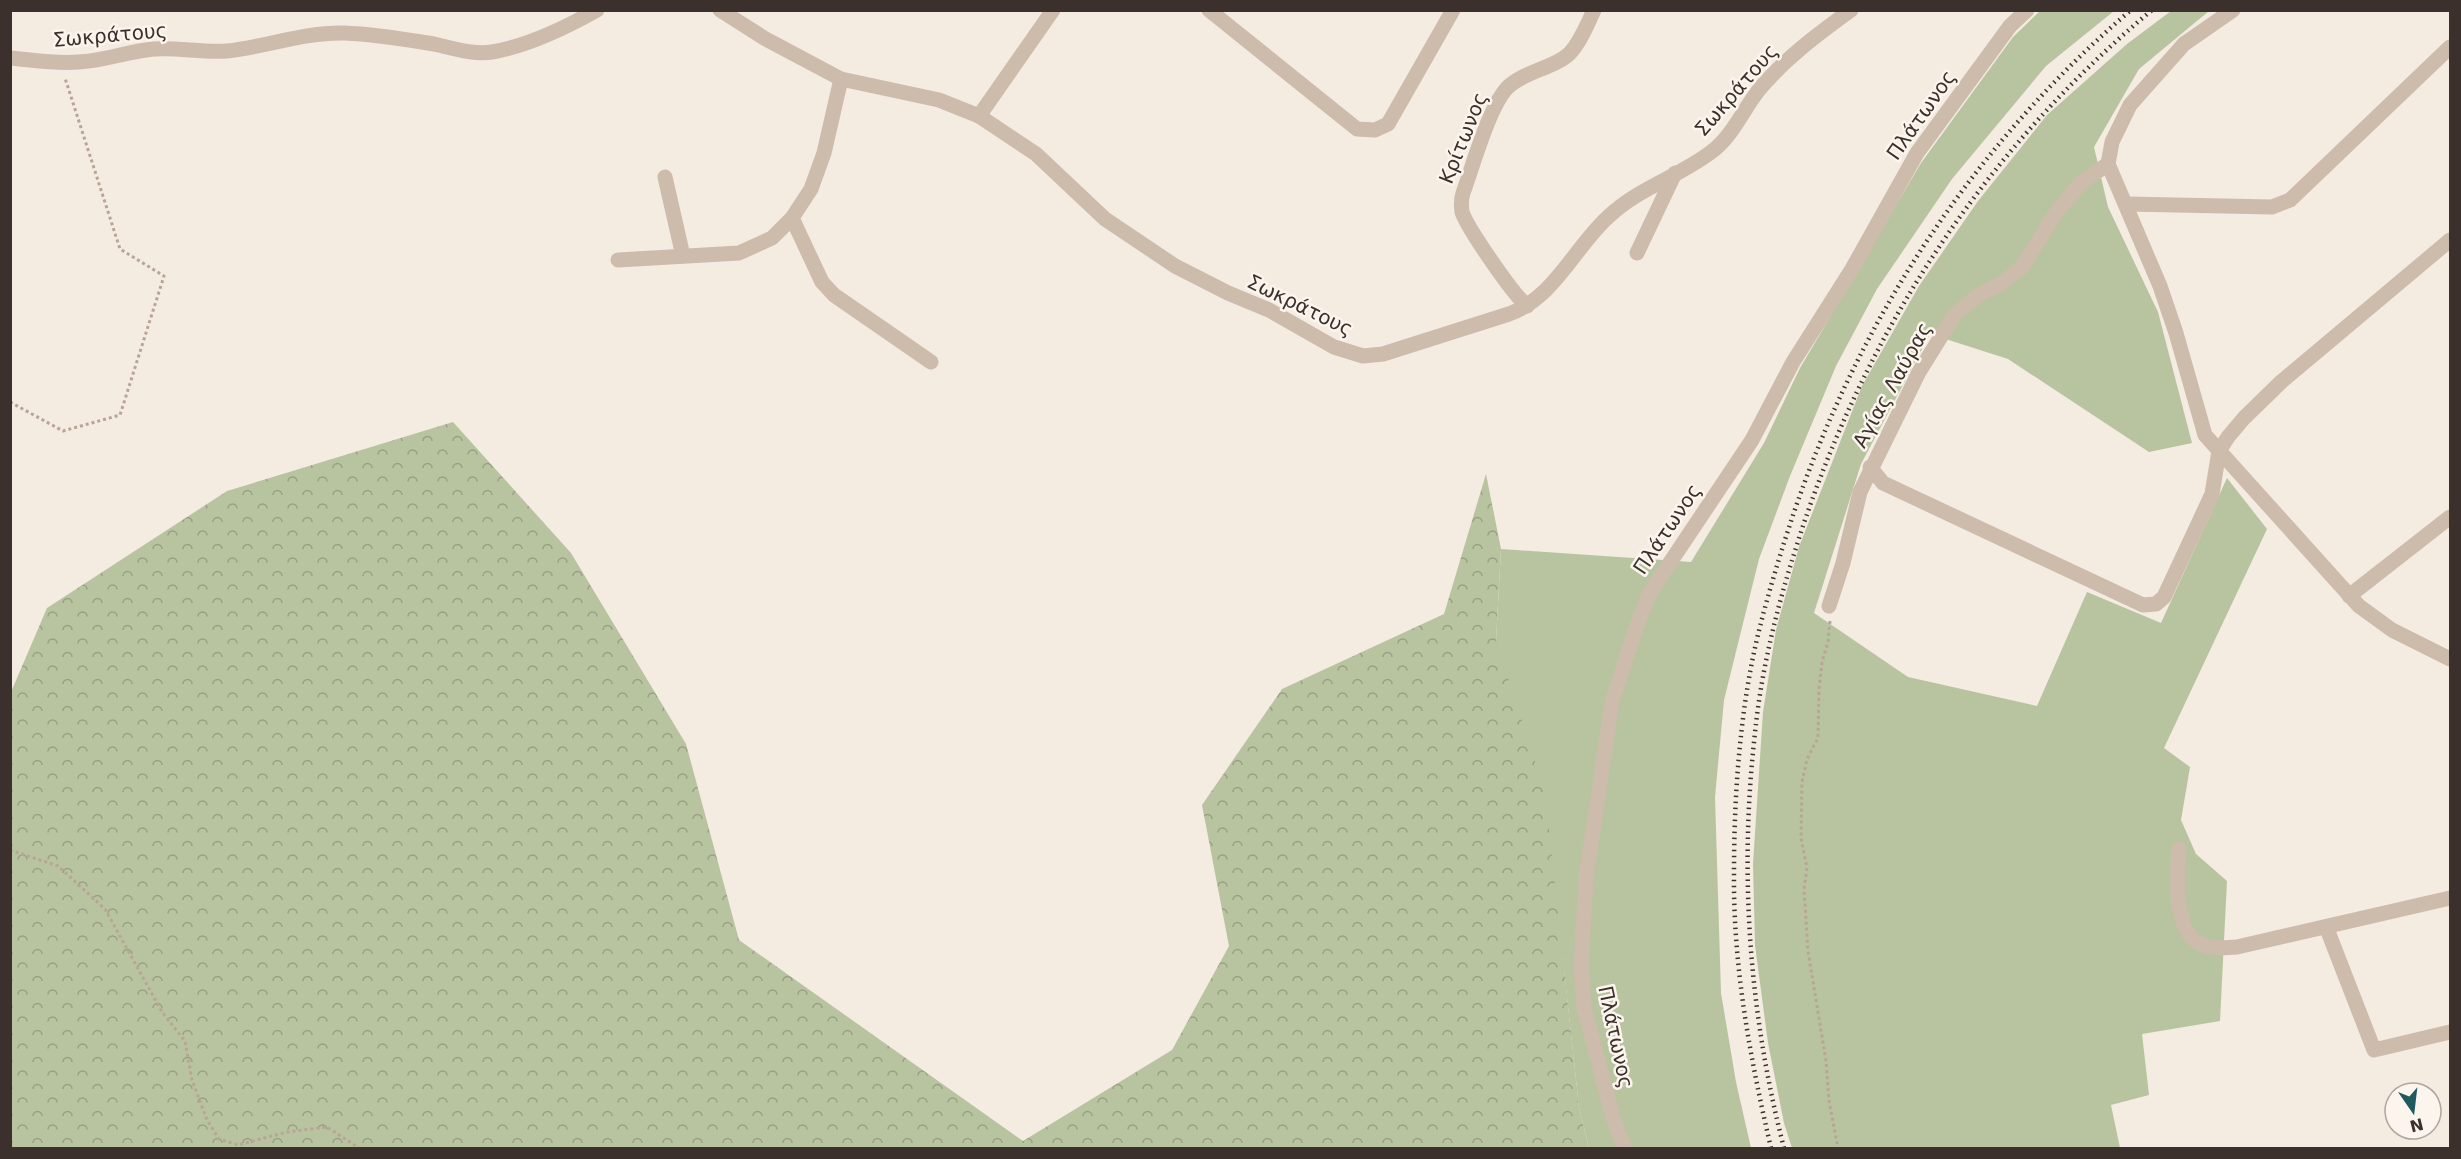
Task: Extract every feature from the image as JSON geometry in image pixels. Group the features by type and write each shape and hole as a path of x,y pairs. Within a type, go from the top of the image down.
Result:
{"street":[{"name":"Σωκράτους","path":"10,58 79,62 157,49 191,52 227,51 336,33 395,37 467,51 489,52 507,49 558,30 597,10"},
{"name":"Σωκράτους","path":"720,10 764,38 841,79 939,100 979,116 1036,154 1105,219 1151,251 1198,279 1269,310 1334,347 1364,356 1383,354 1509,314 1527,306 1546,289 1607,217 1622,204 1716,147 1770,77 1796,53 1851,10"},
{"path":"979,116 1053,10"},
{"path":"1209,10 1357,129 1375,130 1388,124 1453,10"},
{"name":"Κρίτωνος","path":"1527,306 1509,285 1467,222 1462,208 1463,193 1496,107 1508,88 1535,70 1568,55 1578,42 1594,10"},
{"name":"Πλάτωνος","path":"1624,1149 1612,1117 1584,1008 1581,965 1586,879 1612,702 1636,628 1649,594 1752,440 1792,362 1852,269 1917,153 2010,26 2027,10"},
{"path":"2233,10 2184,44 2130,105 2112,142 2108,164 2160,286 2205,435 2349,596 2371,616 2392,630 2451,659"},
{"path":"2127,204 2272,207 2282,205 2290,200 2451,47"},
{"path":"618,260 739,253 772,238 792,218 811,189 824,153 841,79"},
{"name":"Αγίας Λαύρας","path":"1829,606 1843,563 1860,492 1870,467 1919,372 1955,314 1980,294 2001,284 2022,267 2056,211 2082,182 2108,164"},
{"path":"1637,253 1675,173"},
{"path":"665,177 683,256"},
{"path":"792,218 822,282 834,295 931,362"},
{"path":"1870,467 1883,483 2143,605 2156,604 2164,597 2212,494 2219,451 2244,418 2281,382 2451,240"},
{"path":"2349,596 2451,517"},
{"path":"2179,849 2176,878 2184,925 2197,943 2214,948 2237,947 2451,898"},
{"path":"2327,928 2374,1050 2451,1032"}],"path":[{"path":"10,402 63,431 120,415 164,276 120,249 60,62"},
{"path":"1829,606 1828,642 1822,662 1819,689 1818,738 1807,759 1802,782 1801,838 1807,868 1804,889 1807,941 1826,1061 1829,1101 1838,1149"},
{"path":"10,850 58,866 105,909 162,1012 185,1041 192,1080 207,1120 219,1139 238,1145 287,1132 327,1127 360,1149"}],"green space":[{"path":"2040,11 2114,11 2046,66 1952,179 1877,289 1836,366 1790,476 1759,559 1724,700 1715,797 1721,993 1736,1082 1751,1148 1589,1148 1579,1107 1564,970 1496,641 1501,549 1691,562 1764,443 1800,368 1921,163 2013,37"},
{"path":"2171,11 2209,11 2139,69 2094,147 2108,207 2158,312 2192,443 2149,452 2008,359 1930,334 1861,464 1814,613 1908,677 2037,706 2087,592 2161,623 2227,478 2267,529 2164,748 2190,767 2181,820 2196,854 2227,881 2220,1021 2142,1034 2149,1095 2111,1105 2120,1148 1792,1148 1784,1123 1768,1043 1755,945 1753,864 1763,712 1776,630 1799,547 1862,386 1919,286 1978,201 2047,115 2127,44"},
{"path":"453,422 571,553 686,744 739,940 1023,1141 1172,1050 1229,946 1202,805 1282,689 1444,614 1486,474 1501,549 1496,641 1545,792 1579,1107 1589,1148 11,1148 11,692 47,608 227,491"}],"railway":[{"path":"1771,1148 1744,1012 1736,943 1734,849 1739,751 1745,702 1764,610 1784,543 1811,467 1842,393 1878,321 1920,252 1966,186 2016,124 2071,65 2131,10"},
{"path":"1784,1148 1762,1046 1755,994 1750,942 1748,838 1750,785 1761,687 1775,620 1794,554 1821,475 1854,399 1891,326 1933,256 1981,189 2033,126 2090,66 2152,10"}]}
